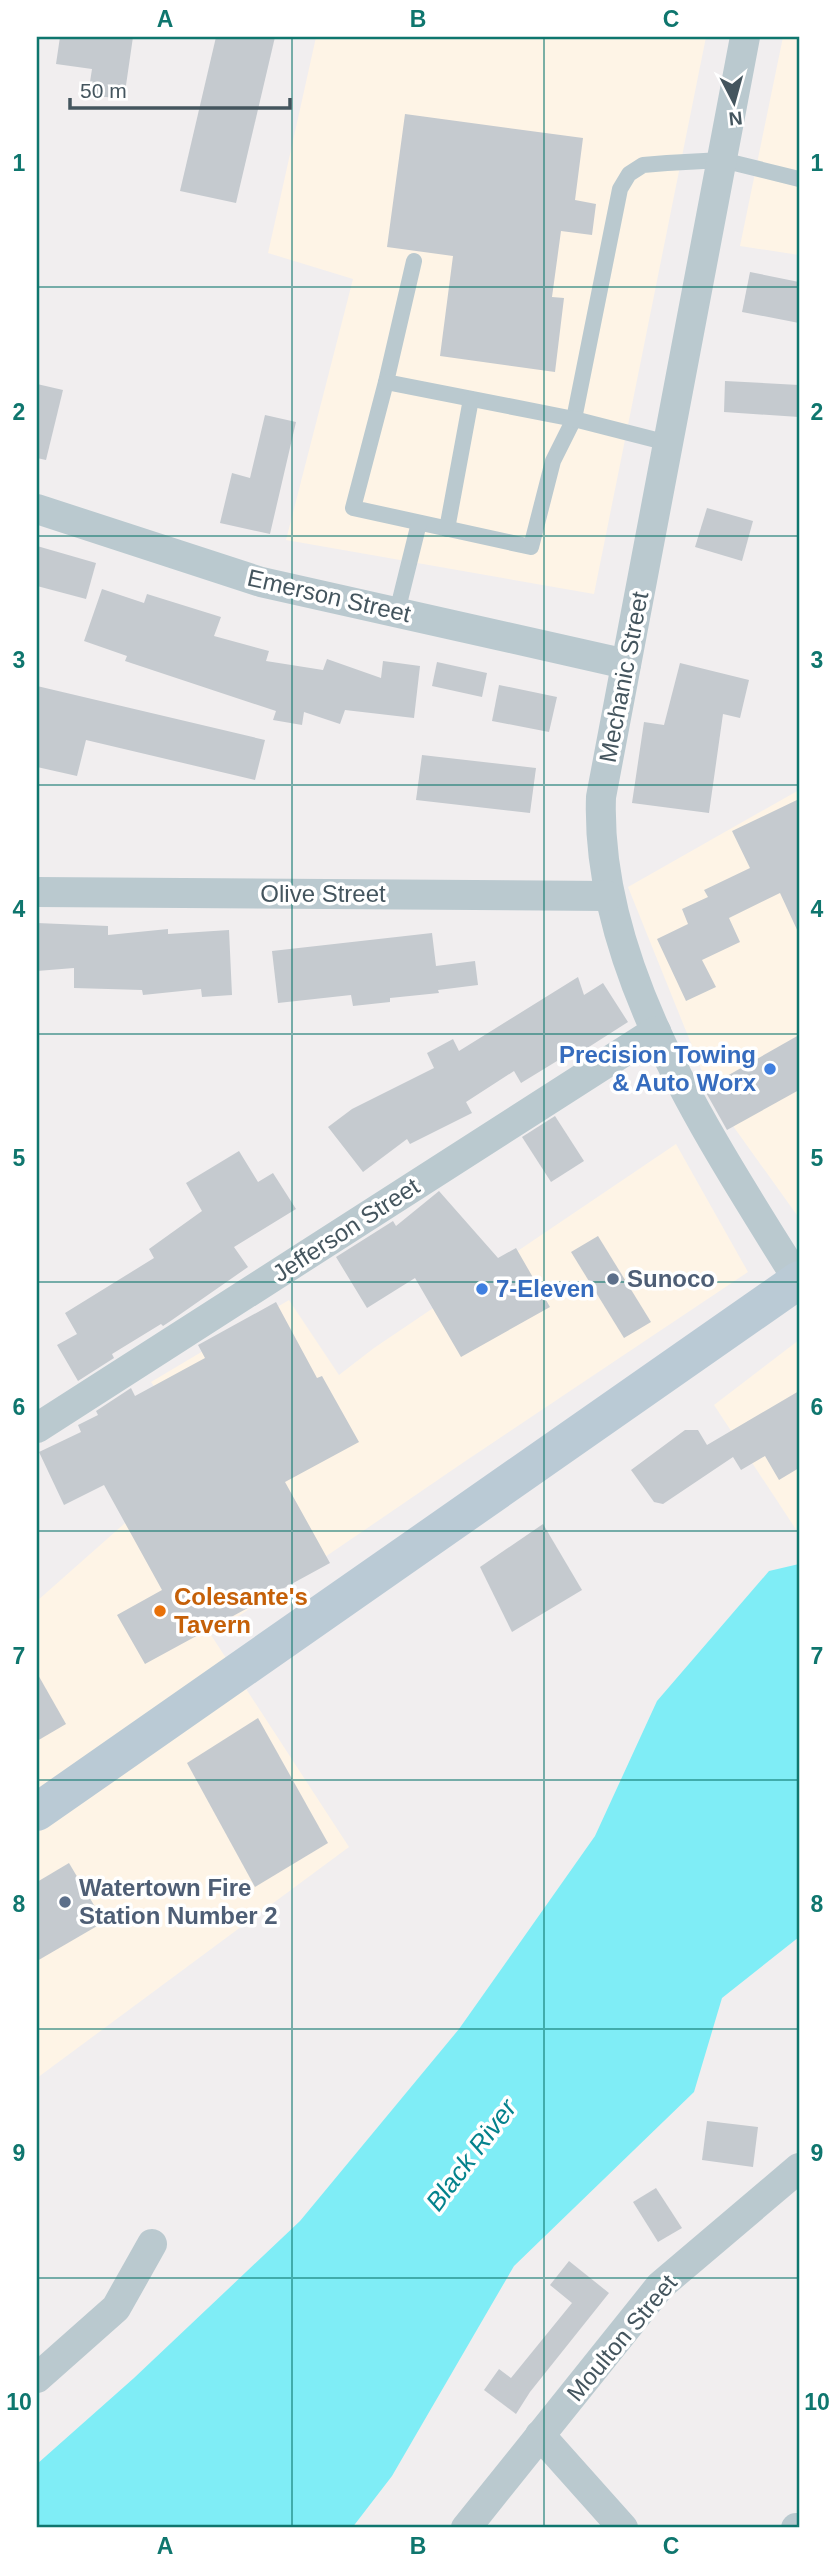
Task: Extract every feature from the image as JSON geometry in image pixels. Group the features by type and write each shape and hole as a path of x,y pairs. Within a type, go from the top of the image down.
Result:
{"main road":[{"path":"37,1812 799,1280"}],"street":[{"name":"Mechanic Street","path":"745,37 601,797 600,820 608,896 634,976 656,1031 703,1124 799,1280"},
{"name":"Emerson Street","path":"37,509 261,582 626,664"},
{"name":"Olive Street","path":"37,892 608,896"},
{"name":"Jefferson Street","path":"37,1429 656,1031"},
{"name":"Moulton Street","path":"466,2528 660,2286 799,2168"},
{"path":"37,2378 116,2308 152,2244"},
{"path":"540,2435 623,2528"}],"lane":[{"path":"414,261 353,508 531,547 553,461 573,419 620,189 629,174 643,165 722,160 798,178 799,162"},
{"path":"386,382 573,419 668,443"},
{"path":"447,528 471,399"},
{"path":"397,612 419,523"}],"shaded area":[{"path":"316,37 706,37 594,594 286,540 353,279 268,253"},
{"path":"783,37 799,37 799,255 740,246"},
{"path":"799,790 799,1218 713,1098 628,887"},
{"path":"676,1144 748,1272 211,1635 349,1847 37,2078 37,1601 203,1454 151,1382 289,1300 339,1375 374,1348"},
{"path":"799,1340 799,1534 714,1405"}],"water":[{"name":"Black River","path":"799,1564 799,1937 722,1998 694,2092 514,2266 392,2476 352,2528 37,2528 37,2464 134,2378 300,2221 459,2029 595,1836 657,1701 769,1571"}],"building":[{"path":"60,37 133,37 124,99 88,95 92,69 56,64"},
{"path":"216,37 275,37 236,203 180,191"},
{"path":"405,114 583,138 575,200 596,204 592,235 561,231 552,297 564,298 555,372 440,356 453,256 387,247"},
{"path":"750,272 799,282 799,323 742,312"},
{"path":"725,381 799,385 799,417 724,412"},
{"path":"37,384 63,390 46,460 37,458"},
{"path":"265,415 296,422 270,534 220,523 232,473 250,478"},
{"path":"707,508 753,521 742,561 695,547"},
{"path":"37,546 96,563 86,599 37,586"},
{"path":"102,589 144,603 147,594 221,617 214,636 269,651 266,661 323,670 327,659 381,678 383,661 420,666 414,718 345,710 340,724 304,712 302,725 273,720 276,711 125,661 127,656 84,641"},
{"path":"437,662 487,673 482,697 432,686"},
{"path":"680,663 749,680 740,718 723,714 709,813 632,803 644,722 664,725"},
{"path":"499,685 557,697 549,732 492,721"},
{"path":"37,686 265,740 255,780 86,740 77,776 37,767"},
{"path":"422,755 536,768 530,813 416,800"},
{"path":"799,799 799,934 780,893 729,918 740,942 702,960 716,987 686,1001 657,939 688,924 682,909 708,897 704,890 750,868 732,831"},
{"path":"37,923 108,926 108,935 168,929 168,934 229,930 232,995 202,997 201,989 143,995 142,990 74,988 74,968 37,971"},
{"path":"432,933 436,966 475,961 478,985 438,990 439,993 390,998 390,1002 353,1006 351,995 278,1003 272,951"},
{"path":"578,977 584,995 603,983 628,1022 559,1066 557,1061 521,1083 514,1071 466,1102 472,1113 410,1144 407,1139 363,1172 328,1127 352,1109 434,1068 427,1053 453,1039 459,1051"},
{"name":"Precision Towing & Auto Worx","path":"799,1035 799,1090 727,1130 704,1089"},
{"path":"555,1116 584,1161 551,1182 522,1137"},
{"path":"239,1151 258,1182 273,1173 296,1209 234,1247 248,1267 163,1326 161,1324 112,1354 114,1358 78,1381 57,1345 77,1334 65,1313 154,1258 149,1249 202,1211 186,1183"},
{"path":"439,1191 498,1258 516,1248 550,1307 461,1357 415,1278 367,1308 336,1257 393,1221 396,1226"},
{"path":"598,1236 651,1322 624,1338 571,1252"},
{"path":"276,1302 317,1378 322,1376 359,1442 285,1482 330,1563 145,1664 117,1615 162,1590 104,1485 64,1505 39,1452 81,1432 78,1425 98,1415 96,1411 131,1388 135,1396 205,1358 198,1345"},
{"path":"799,1391 799,1468 779,1480 765,1456 741,1470 733,1457 663,1504 654,1502 631,1470 685,1430 698,1430 707,1445"},
{"path":"543,1524 582,1590 512,1632 480,1567"},
{"path":"37,1673 66,1724 37,1741"},
{"path":"258,1718 328,1843 255,1887 187,1763"},
{"name":"Watertown Fire Station Number 2","path":"69,1863 104,1922 37,1961 37,1882"},
{"path":"707,2121 758,2127 753,2167 702,2160"},
{"path":"656,2188 682,2228 658,2242 633,2202"},
{"path":"569,2261 609,2293 530,2392 516,2414 484,2390 499,2369 511,2378 572,2303 550,2285"}],"place":[{"name":"Precision Towing & Auto Worx","path":"770,1069"},
{"name":"Sunoco","path":"613,1279"},
{"name":"7-Eleven","path":"482,1289"},
{"name":"Colesante's Tavern","path":"160,1611"},
{"name":"Watertown Fire Station Number 2","path":"65,1902"}]}
